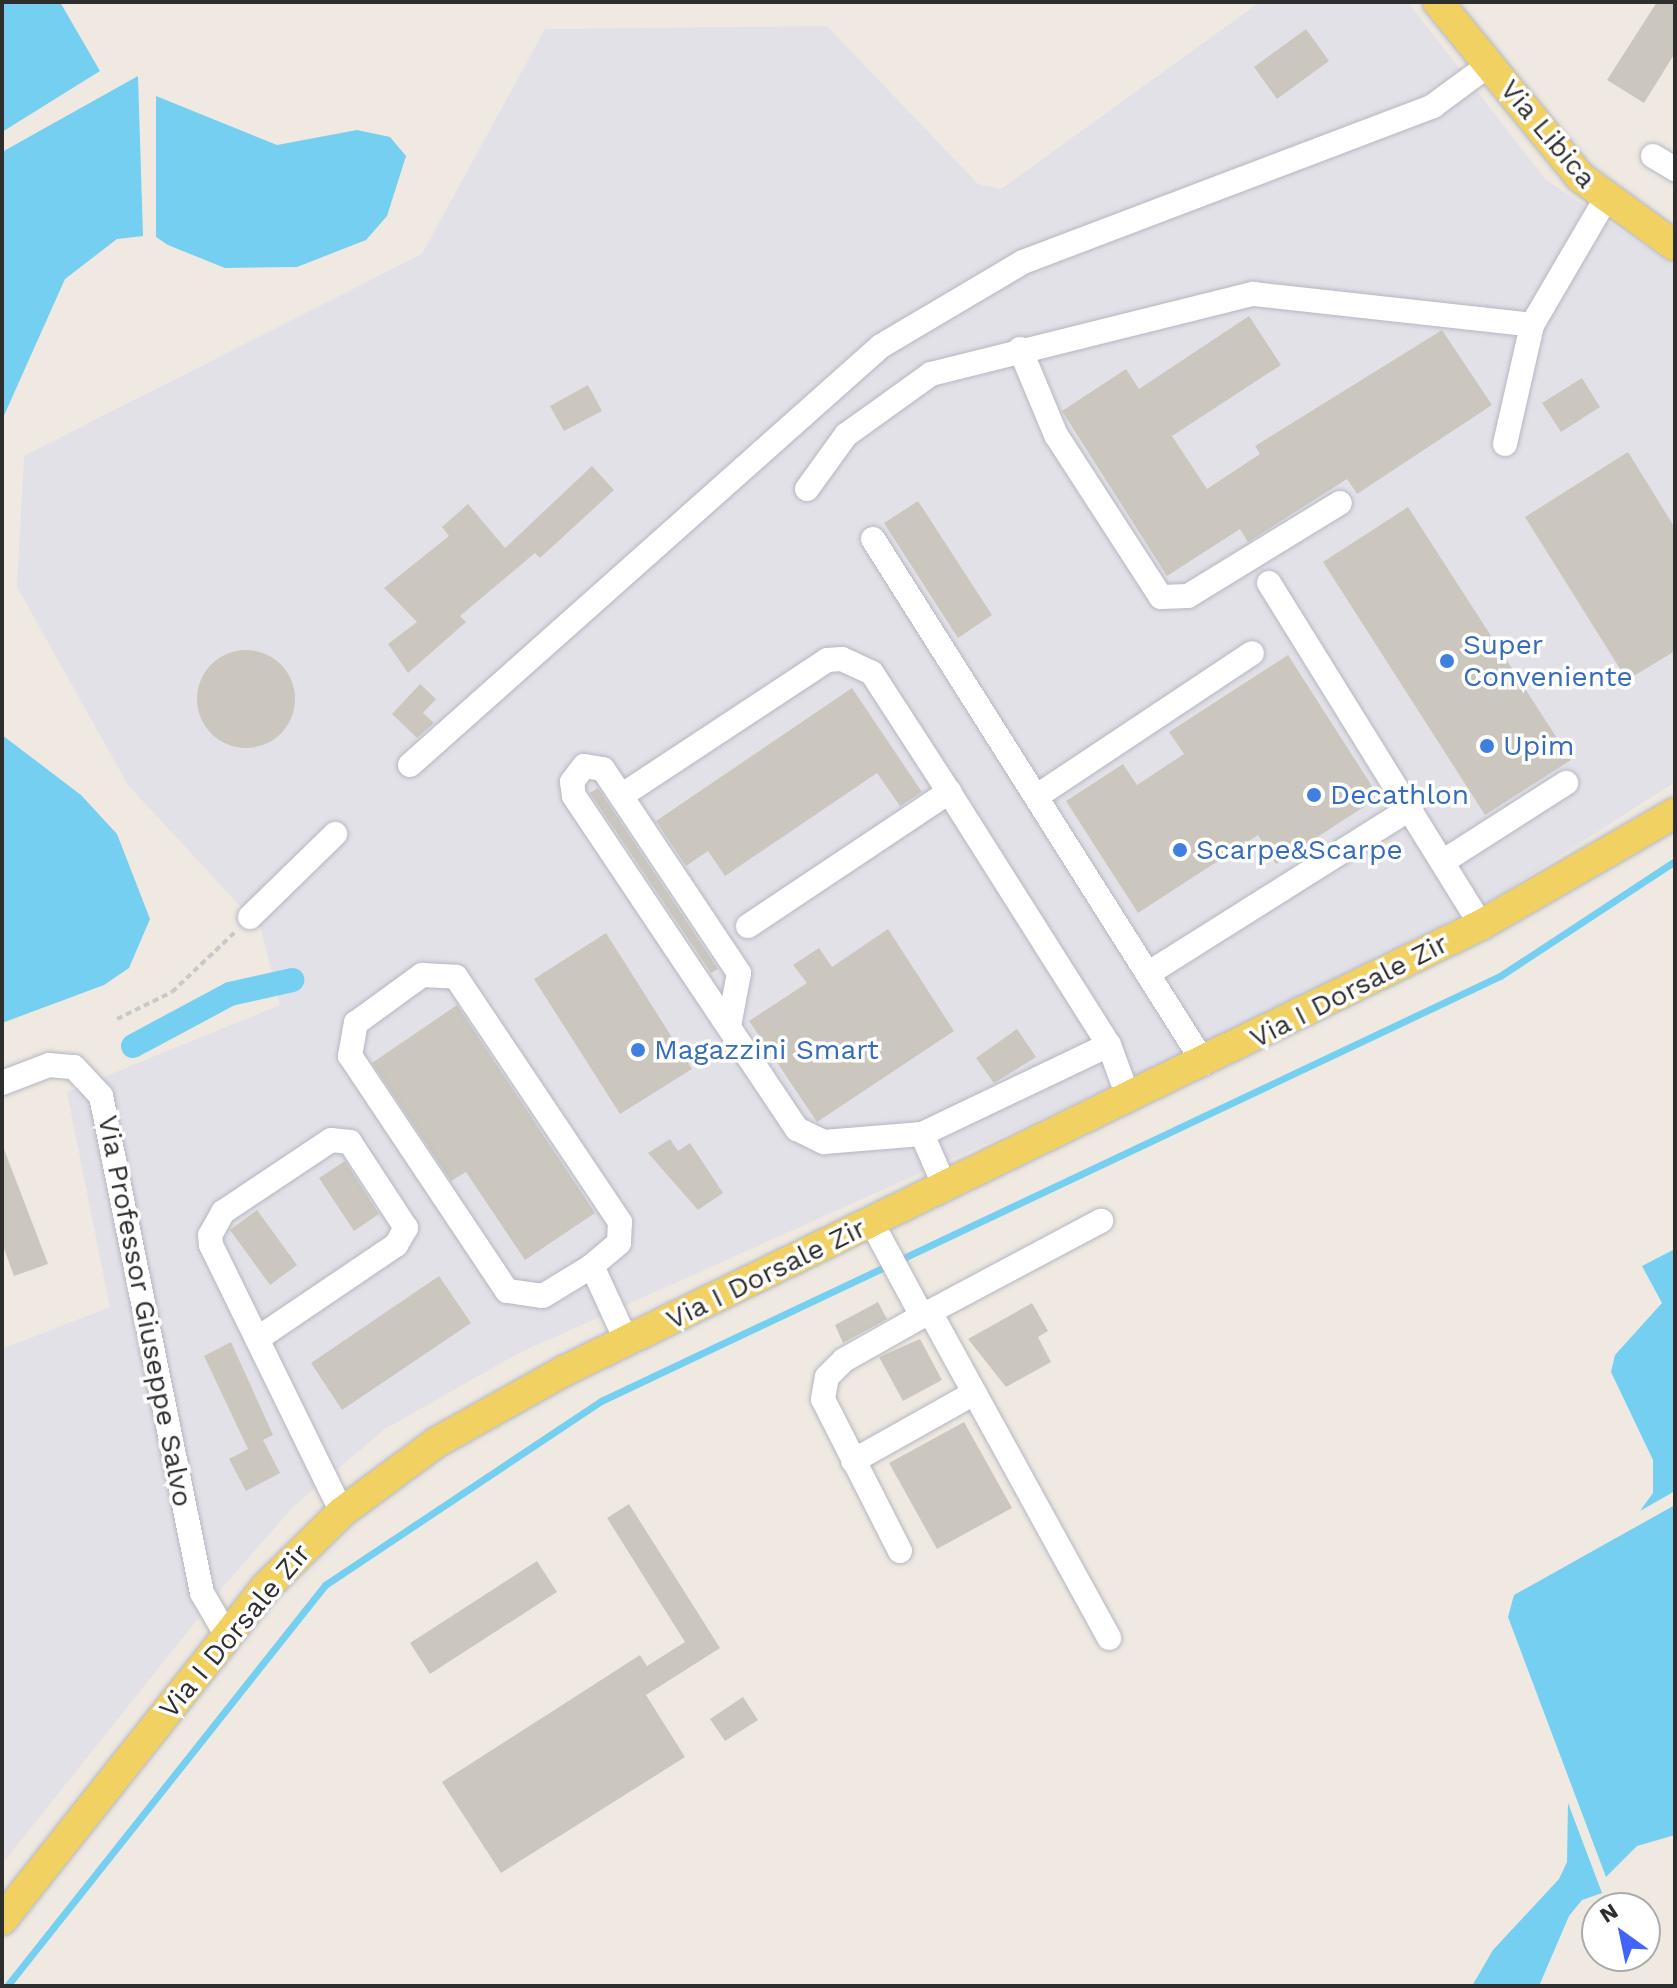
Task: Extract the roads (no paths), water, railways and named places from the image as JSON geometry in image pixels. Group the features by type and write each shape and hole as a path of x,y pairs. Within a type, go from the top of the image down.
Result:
{"main road":[{"name":"Via Libica","path":"1438,2 1605,200 1675,246"},
{"name":"Via I Dorsale Zir","path":"2,1920 226,1634 342,1512 437,1442 627,1342 1204,1063 1481,925 1675,813"}],"street":[{"path":"410,765 881,346 1023,262 1433,106 1490,64"},
{"path":"1653,156 1675,169"},
{"path":"1505,444 1532,325 1605,200"},
{"path":"807,489 846,435 901,390 959,364 1253,294 1532,325"},
{"path":"1020,349 1056,435 1161,597 1188,596 1340,503"},
{"path":"873,539 1204,1063"},
{"path":"1269,583 1481,925"},
{"path":"1037,796 1252,653"},
{"path":"621,796 827,660 842,659 872,673 1109,1045 1129,1099"},
{"path":"729,1026 739,973 621,796 594,763 572,782 574,796 797,1129 824,1142 922,1134 1109,1045"},
{"path":"1444,861 1566,783"},
{"path":"748,926 949,792"},
{"path":"1149,973 1411,808"},
{"path":"250,917 335,834"},
{"path":"422,975 456,977 620,1222 619,1243 592,1266 543,1296 507,1291 350,1056 356,1023 422,975"},
{"name":"Via Professor Giuseppe Salvo","path":"2,1083 49,1065 74,1067 101,1096 202,1593 226,1634"},
{"path":"922,1134 945,1187"},
{"path":"257,1339 396,1245 406,1228 350,1142 331,1140 215,1221 211,1245 257,1339 342,1512"},
{"path":"900,1551 823,1399 827,1377 926,1314 1101,1221"},
{"path":"872,1223 893,1263 974,1393 1109,1638"},
{"path":"592,1266 627,1342"},
{"path":"853,1461 974,1393"}],"water":[{"path":"2,2 60,2 100,71 2,132"},
{"path":"138,76 143,236 117,239 65,279 2,420 2,152"},
{"path":"156,96 277,145 357,130 390,137 406,156 387,216 366,240 297,267 225,268 168,245 156,237"},
{"path":"2,735 81,795 117,834 150,919 129,968 104,985 2,1023"},
{"path":"1675,1249 1675,1491 1640,1511 1653,1493 1653,1460 1611,1372 1615,1355 1662,1303 1642,1266"},
{"path":"1675,1505 1675,1835 1637,1846 1606,1877 1508,1617 1514,1595"},
{"path":"1568,1803 1602,1892 1581,1892 1581,1901 1569,1916 1539,1986 1472,1986 1493,1950 1559,1879 1567,1862"}],"waterway":[{"path":"7,1986 325,1585 601,1401 1500,976 1675,861"},
{"path":"133,1046 230,994 292,980"}],"place":[{"name":"Super Conveniente","path":"1447,661"},
{"name":"Upim","path":"1487,746"},
{"name":"Decathlon","path":"1314,795"},
{"name":"Scarpe&Scarpe","path":"1180,850"},
{"name":"Magazzini Smart","path":"638,1050"}]}
